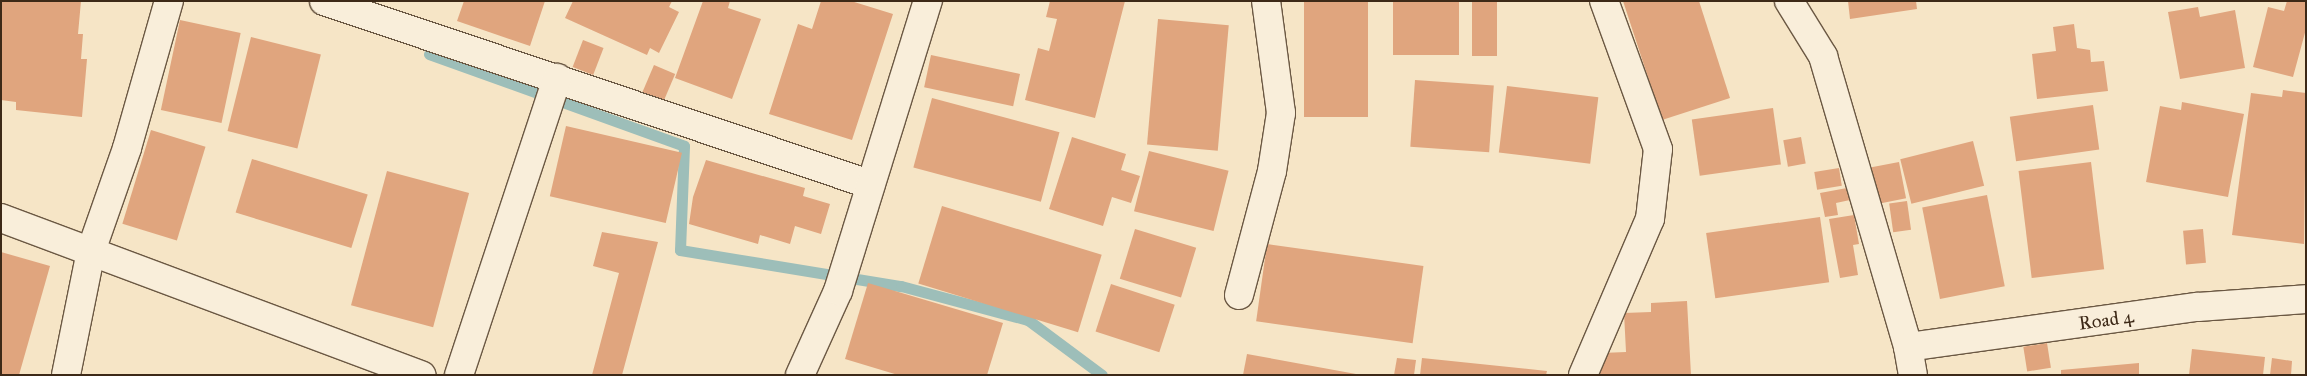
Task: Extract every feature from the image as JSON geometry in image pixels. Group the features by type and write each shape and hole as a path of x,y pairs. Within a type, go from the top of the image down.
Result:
{"street":[{"path":"66,375 91,250 127,148 169,1"},
{"path":"324,1 870,184"},
{"path":"800,375 838,290 928,1"},
{"path":"1239,295 1272,170 1281,113 1266,1"},
{"path":"1583,375 1650,220 1658,149 1604,1"},
{"path":"1789,1 1823,56 1908,347 1913,375"},
{"path":"459,375 557,78"},
{"path":"1,218 422,375"},
{"name":"Road 4","path":"1908,347 2198,307 2306,299"}],"building":[{"path":"1,1 81,1 78,34 83,34 81,59 87,59 82,117 16,110 16,102 1,100"},
{"path":"464,1 545,1 530,46 457,21"},
{"path":"573,1 672,1 669,7 679,12 659,53 650,48 647,55 565,18"},
{"path":"703,1 730,1 728,8 761,19 732,99 675,78"},
{"path":"821,1 851,1 893,14 852,140 769,114 798,24 812,29"},
{"path":"1050,1 1125,1 1095,118 1025,100 1038,48 1049,51 1057,19 1046,17"},
{"path":"1304,1 1368,1 1368,117 1304,117"},
{"path":"1393,1 1459,1 1459,55 1393,55"},
{"path":"1472,1 1497,1 1497,56 1472,56"},
{"path":"1623,1 1699,1 1730,98 1662,120"},
{"path":"1848,1 1916,1 1917,9 1850,19"},
{"path":"2287,1 2306,1 2306,29 2293,77 2253,67 2268,7 2284,11"},
{"path":"2198,7 2200,17 2235,10 2245,68 2180,79 2168,12"},
{"path":"1158,19 1229,25 1218,151 1147,145"},
{"path":"180,20 241,33 222,123 161,110"},
{"path":"2074,24 2077,48 2090,50 2091,62 2104,61 2108,91 2037,99 2032,54 2056,51 2053,27"},
{"path":"251,37 321,54 297,149 228,131"},
{"path":"583,40 604,48 593,75 573,67"},
{"path":"931,55 1020,74 1013,106 924,87"},
{"path":"654,65 675,74 663,102 642,93"},
{"path":"1415,80 1494,86 1489,152 1410,147"},
{"path":"1507,86 1598,97 1590,164 1499,153"},
{"path":"2283,90 2306,93 2304,244 2232,235 2251,93 2282,97"},
{"path":"932,98 1060,132 1041,202 913,168"},
{"path":"2182,102 2244,114 2228,197 2146,182 2160,106 2181,110"},
{"path":"2093,105 2099,150 2016,161 2010,117"},
{"path":"1773,108 1781,164 1700,176 1692,119"},
{"path":"566,126 682,153 666,223 550,196"},
{"path":"151,130 206,147 177,240 122,224"},
{"path":"1072,137 1126,154 1121,170 1140,176 1131,203 1112,197 1103,226 1049,209"},
{"path":"1801,137 1806,164 1788,167 1783,140"},
{"path":"1973,141 1984,186 1911,204 1900,159"},
{"path":"1149,151 1229,171 1214,231 1134,211"},
{"path":"252,159 368,194 351,248 236,213"},
{"path":"706,160 805,188 803,196 830,204 821,234 795,226 790,244 760,235 758,244 689,224 693,197"},
{"path":"1899,162 1906,198 1879,204 1872,167"},
{"path":"2091,162 2104,269 2032,278 2019,171"},
{"path":"1839,168 1842,186 1817,190 1814,172"},
{"path":"387,171 469,193 433,327 351,305"},
{"path":"1847,188 1850,200 1836,203 1838,215 1825,217 1820,193"},
{"path":"1987,195 2005,286 1940,299 1922,208"},
{"path":"1907,201 1911,230 1893,232 1889,204"},
{"path":"942,206 1102,255 1078,332 918,283"},
{"path":"1854,215 1859,244 1853,245 1858,275 1840,278 1829,219"},
{"path":"1820,217 1829,282 1715,298 1706,233"},
{"path":"1135,229 1196,248 1181,297 1120,279"},
{"path":"2203,229 2206,263 2186,265 2183,231"},
{"path":"602,232 658,242 622,375 592,375 619,273 593,266"},
{"path":"1267,244 1423,266 1413,343 1256,321"},
{"path":"1,252 50,266 19,375 1,375"},
{"path":"868,283 1003,323 987,375 898,375 845,359"},
{"path":"1111,284 1175,305 1159,352 1096,332"},
{"path":"1687,301 1691,375 1597,375 1596,365 1603,364 1602,353 1626,352 1624,313 1651,312 1651,303"},
{"path":"2047,343 2051,368 2027,371 2023,347"},
{"path":"2192,349 2265,357 2263,375 2189,375"},
{"path":"1247,354 1356,374 1356,375 1243,375"},
{"path":"1397,358 1416,360 1414,375 1394,375"},
{"path":"1422,358 1547,371 1546,375 1420,375"},
{"path":"2272,358 2292,361 2291,375 2270,375"},
{"path":"2139,363 2139,375 2061,375 2061,370"}],"waterway":[{"path":"429,54 684,146 680,250 901,286 1028,320 1102,375"}]}
